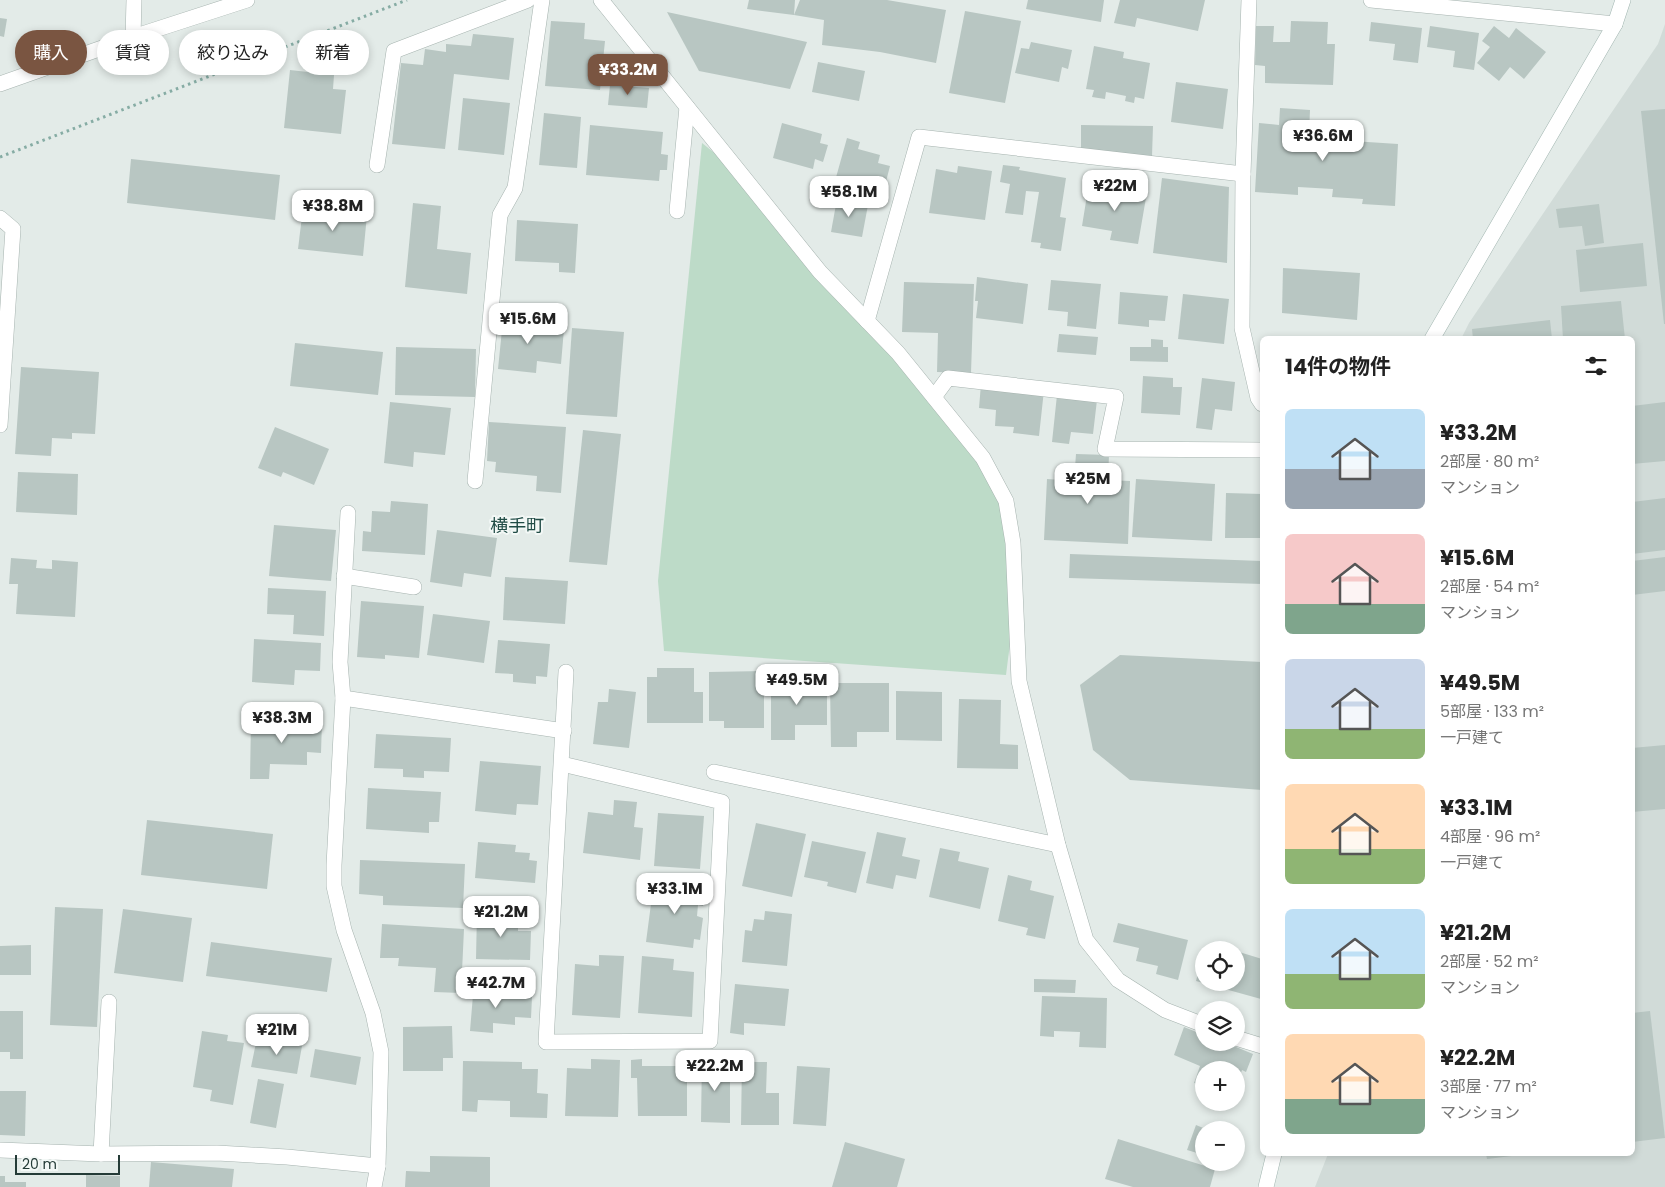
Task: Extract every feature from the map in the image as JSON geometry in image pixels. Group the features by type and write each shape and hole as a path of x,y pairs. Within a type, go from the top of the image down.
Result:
{"street":[{"path":"133,30 134,0"},
{"path":"155,30 247,0"},
{"path":"377,165 394,51 528,0"},
{"path":"475,481 500,215 516,188 542,0"},
{"path":"601,0 820,272 898,353 983,458 1006,501 1013,543 1019,681 1058,845 1086,940 1118,980 1165,1010 1195,1022"},
{"path":"1249,0 1243,174 1242,328 1260,401"},
{"path":"1371,0 1614,24"},
{"path":"1434,336 1614,24 1623,0"},
{"path":"0,84 97,50"},
{"path":"677,211 687,107"},
{"path":"867,321 919,137 1243,174"},
{"path":"0,218 13,229 0,425"},
{"path":"934,397 948,378 1116,397 1106,449 1260,450"},
{"path":"348,513 340,662 343,698 334,886 344,930 373,1012 381,1052 378,1166 374,1187"},
{"path":"344,576 414,587"},
{"path":"562,764 722,802 710,1041 546,1042 566,672"},
{"path":"343,698 564,731"},
{"path":"714,772 1058,845"},
{"path":"101,1154 109,1002"},
{"path":"1245,1041 1260,1045"},
{"path":"0,1150 101,1154 217,1153 287,1157 378,1166"},
{"path":"1266,1187 1274,1156"}],"path":[{"path":"0,157 406,0"}],"shaded area":[{"path":"1665,24 1665,1187 1315,1187 1327,1156 1635,1156 1635,336 1462,336 1469,323 1658,44"}],"green space":[{"path":"702,143 742,175 990,470 1010,522 1016,596 1006,675 664,651 658,581"}],"building":[{"path":"749,0 795,0 794,15 747,9"},
{"path":"800,0 887,0 946,10 936,63 880,52 822,45 824,20 794,15"},
{"path":"1028,0 1104,0 1101,22 1026,9"},
{"path":"1120,0 1205,0 1198,31 1137,18 1135,27 1114,23"},
{"path":"965,11 1021,21 1005,103 949,93"},
{"path":"667,12 807,42 790,89 699,71"},
{"path":"0,18 7,19 4,37 0,36"},
{"path":"551,21 585,23 584,39 605,41 600,90 545,86"},
{"path":"1291,21 1328,22 1327,44 1335,44 1333,85 1265,83 1265,66 1255,65 1256,26 1274,26 1273,42 1290,42"},
{"path":"1371,22 1422,28 1418,63 1393,60 1395,44 1369,41"},
{"path":"1430,26 1479,33 1474,70 1453,67 1455,51 1427,47"},
{"path":"1494,26 1509,38 1516,28 1546,52 1524,79 1510,67 1499,81 1477,63 1490,47 1482,41"},
{"path":"473,34 514,38 509,80 454,74 445,149 392,144 401,63 423,65 425,49 446,52 446,44 471,46"},
{"path":"1031,42 1072,50 1068,69 1062,67 1059,82 1015,73 1021,48 1029,49"},
{"path":"1094,46 1124,52 1123,58 1150,63 1144,99 1135,97 1134,103 1125,101 1126,96 1106,92 1105,99 1092,97 1094,90 1086,89"},
{"path":"818,62 865,71 859,101 812,92"},
{"path":"290,70 297,71 297,75 334,75 333,89 346,90 341,134 284,128"},
{"path":"1176,82 1228,89 1223,129 1171,122"},
{"path":"610,85 649,88 647,108 608,105"},
{"path":"463,98 510,103 504,155 458,150"},
{"path":"1280,108 1310,110 1309,134 1337,136 1337,140 1398,144 1395,206 1362,204 1363,199 1332,197 1333,189 1298,187 1298,195 1255,192 1259,123 1279,125"},
{"path":"1665,109 1665,324 1664,324 1641,111"},
{"path":"544,113 581,117 577,168 539,165"},
{"path":"782,123 822,134 820,143 828,145 823,162 815,159 813,169 773,158"},
{"path":"590,125 663,132 661,154 668,155 667,170 660,170 659,181 586,175"},
{"path":"1081,125 1153,126 1152,156 1081,155"},
{"path":"847,138 860,142 858,149 880,155 878,163 890,166 883,193 835,181"},
{"path":"131,159 280,175 275,220 127,203"},
{"path":"1003,165 1020,167 1019,170 1066,178 1060,217 1066,218 1061,251 1040,248 1041,243 1031,242 1039,192 1026,191 1023,215 1005,213 1010,184 1000,182"},
{"path":"958,166 992,171 985,220 929,213 936,169 957,173"},
{"path":"1162,178 1229,187 1227,263 1153,253"},
{"path":"1089,183 1147,192 1138,244 1110,240 1112,231 1082,226"},
{"path":"837,199 868,205 862,237 831,232"},
{"path":"413,203 441,206 437,249 471,253 467,294 405,287"},
{"path":"1599,204 1604,243 1585,246 1582,226 1559,228 1556,209"},
{"path":"303,208 367,215 363,256 298,249"},
{"path":"517,220 578,224 575,273 559,272 559,263 515,261"},
{"path":"1643,243 1647,286 1580,292 1576,250"},
{"path":"1283,268 1360,273 1357,320 1282,313"},
{"path":"977,277 1028,284 1023,324 976,318 978,301 975,301"},
{"path":"1051,280 1101,284 1096,329 1067,326 1068,312 1048,310"},
{"path":"904,282 974,284 971,373 937,372 938,333 902,332"},
{"path":"1120,292 1168,296 1165,321 1149,320 1149,327 1118,324"},
{"path":"1183,294 1229,299 1224,344 1178,339"},
{"path":"1621,301 1625,336 1563,336 1561,306"},
{"path":"504,310 522,312 521,325 564,329 561,364 537,361 536,373 498,369"},
{"path":"1550,320 1552,336 1473,336 1472,329"},
{"path":"572,328 624,332 617,417 566,414"},
{"path":"1059,334 1098,337 1096,355 1057,352"},
{"path":"1151,339 1163,340 1163,347 1168,347 1168,362 1130,361 1130,347 1151,347"},
{"path":"295,343 383,352 378,395 290,386"},
{"path":"396,347 476,349 475,397 395,395"},
{"path":"21,367 99,372 95,434 72,433 72,439 52,438 51,456 15,454"},
{"path":"1143,376 1173,378 1173,387 1182,387 1180,415 1141,413"},
{"path":"1202,378 1235,382 1232,411 1215,409 1212,430 1196,428"},
{"path":"981,384 1044,390 1039,436 1013,433 1014,427 995,426 996,410 979,408"},
{"path":"1057,395 1097,400 1093,434 1071,432 1069,444 1052,442"},
{"path":"390,402 451,408 445,455 414,452 413,467 384,463"},
{"path":"1665,402 1665,461 1635,464 1635,406"},
{"path":"489,422 566,427 561,493 536,491 537,476 495,472 496,462 487,461"},
{"path":"275,427 329,449 314,485 283,472 281,477 258,468"},
{"path":"583,430 621,434 607,565 569,562"},
{"path":"1076,454 1109,455 1108,480 1130,481 1128,544 1044,540 1047,479 1074,481"},
{"path":"18,472 78,474 77,515 16,512"},
{"path":"1136,479 1215,484 1212,541 1132,537"},
{"path":"1226,493 1260,494 1260,538 1225,538"},
{"path":"1665,498 1665,550 1635,554 1635,502"},
{"path":"391,501 428,504 425,555 362,551 363,531 371,532 372,511 390,512"},
{"path":"274,525 336,530 331,581 269,576"},
{"path":"437,530 497,538 491,577 464,573 462,587 430,582"},
{"path":"1070,554 1260,561 1260,584 1069,578"},
{"path":"1665,557 1665,591 1635,595 1635,561"},
{"path":"11,558 37,560 36,568 52,569 52,560 78,562 75,617 16,614 18,584 9,584"},
{"path":"505,577 568,581 565,624 503,620"},
{"path":"268,588 326,591 324,636 293,634 294,615 267,614"},
{"path":"361,601 424,606 419,658 385,655 385,659 357,657"},
{"path":"433,614 490,621 484,663 427,655"},
{"path":"254,639 321,643 320,671 295,670 294,685 252,682"},
{"path":"498,640 550,644 547,677 536,676 536,684 513,682 513,674 495,673"},
{"path":"1120,655 1260,662 1260,790 1130,780 1093,750 1080,685"},
{"path":"657,668 694,668 694,692 703,692 703,723 647,723 647,677 657,677"},
{"path":"764,671 764,728 724,728 724,721 709,721 709,672"},
{"path":"771,679 827,679 827,725 795,725 795,740 771,740"},
{"path":"830,683 889,683 889,732 857,732 857,747 831,747"},
{"path":"609,689 636,692 629,748 593,744 598,702 608,702"},
{"path":"896,691 942,692 942,741 896,740"},
{"path":"959,699 1001,700 1000,744 1018,745 1018,769 957,768"},
{"path":"251,719 322,721 321,753 307,752 307,765 270,764 269,779 250,779"},
{"path":"376,734 451,738 449,772 424,771 424,778 403,777 403,769 374,768"},
{"path":"1665,745 1665,809 1635,812 1635,748"},
{"path":"480,761 541,766 538,805 517,804 516,815 475,811"},
{"path":"368,788 441,792 439,822 429,822 429,833 366,829"},
{"path":"614,800 637,802 634,827 643,828 640,860 583,853 588,812 613,815"},
{"path":"658,813 704,816 700,869 654,866"},
{"path":"147,820 273,834 267,889 141,875"},
{"path":"756,823 806,834 792,897 742,886"},
{"path":"877,832 906,838 902,856 920,860 916,879 896,875 893,889 866,883"},
{"path":"812,841 866,852 856,893 827,886 828,882 804,877"},
{"path":"478,842 516,845 515,852 530,853 529,860 537,861 535,883 475,878"},
{"path":"940,848 960,852 958,861 989,868 980,909 929,897"},
{"path":"360,860 465,864 463,908 383,905 383,896 359,894"},
{"path":"1008,875 1032,881 1030,890 1054,896 1045,939 1026,935 1028,928 998,921"},
{"path":"654,881 705,888 703,906 698,905 697,916 703,918 700,940 694,939 693,948 646,942"},
{"path":"55,907 103,909 97,1027 50,1025"},
{"path":"123,909 192,918 183,982 114,973"},
{"path":"477,911 504,912 504,922 518,923 518,931 531,931 530,960 476,959"},
{"path":"765,911 792,914 787,966 742,962 745,930 752,931 754,919 764,920"},
{"path":"1118,923 1188,940 1178,980 1156,974 1158,966 1136,961 1139,948 1113,942"},
{"path":"382,924 464,929 461,993 434,992 436,968 398,966 399,958 380,958"},
{"path":"211,942 332,958 327,992 206,976"},
{"path":"31,945 31,975 0,975 0,946"},
{"path":"1245,954 1260,958 1260,999 1232,991 1245,991"},
{"path":"599,955 624,956 620,1018 572,1015 575,964 599,966"},
{"path":"642,956 674,959 673,970 694,972 692,1017 638,1013"},
{"path":"1034,979 1076,980 1075,993 1034,992"},
{"path":"474,983 493,984 493,994 532,997 531,1018 515,1017 515,1025 493,1023 493,1033 470,1031"},
{"path":"735,984 789,989 785,1026 744,1023 744,1035 730,1033"},
{"path":"1042,996 1107,998 1106,1048 1079,1047 1080,1032 1054,1031 1054,1037 1040,1036"},
{"path":"0,1011 23,1011 23,1059 10,1059 10,1052 0,1052"},
{"path":"1650,1011 1665,1138 1635,1142 1635,1013"},
{"path":"452,1026 453,1058 443,1058 443,1071 403,1071 403,1027"},
{"path":"1184,1027 1195,1031 1195,1051 1245,1051 1253,1054 1246,1072 1245,1061 1195,1061 1195,1064 1174,1055"},
{"path":"202,1031 228,1035 227,1041 244,1043 233,1105 210,1101 212,1090 193,1087"},
{"path":"257,1038 302,1046 297,1074 251,1067"},
{"path":"315,1049 361,1057 356,1085 310,1077"},
{"path":"702,1058 715,1058 715,1066 730,1066 730,1123 701,1122"},
{"path":"591,1059 620,1060 618,1117 565,1116 567,1068 591,1069"},
{"path":"642,1059 642,1066 687,1066 687,1116 638,1116 637,1078 631,1078 631,1060"},
{"path":"463,1061 522,1062 522,1069 538,1069 537,1093 548,1094 547,1118 510,1117 510,1101 478,1100 477,1112 462,1111"},
{"path":"742,1062 767,1062 766,1093 779,1093 779,1125 741,1125"},
{"path":"797,1066 830,1068 826,1126 793,1124"},
{"path":"258,1079 284,1084 276,1128 250,1123"},
{"path":"0,1091 26,1091 25,1136 0,1135"},
{"path":"1195,1128 1195,1152 1187,1150"},
{"path":"1118,1139 1195,1163 1195,1171 1214,1171 1210,1187 1133,1187 1105,1179"},
{"path":"845,1142 905,1159 897,1187 832,1187"},
{"path":"430,1156 490,1157 490,1187 405,1187 406,1171 430,1172"},
{"path":"1486,1156 1512,1156 1487,1159"},
{"path":"151,1162 234,1169 232,1187 149,1187"},
{"path":"86,1175 120,1176 120,1187 86,1187"},
{"path":"0,1176 5,1176 5,1182 26,1182 26,1187 0,1187"}],"district":[{"name":"横手町","path":"517,526"}]}
